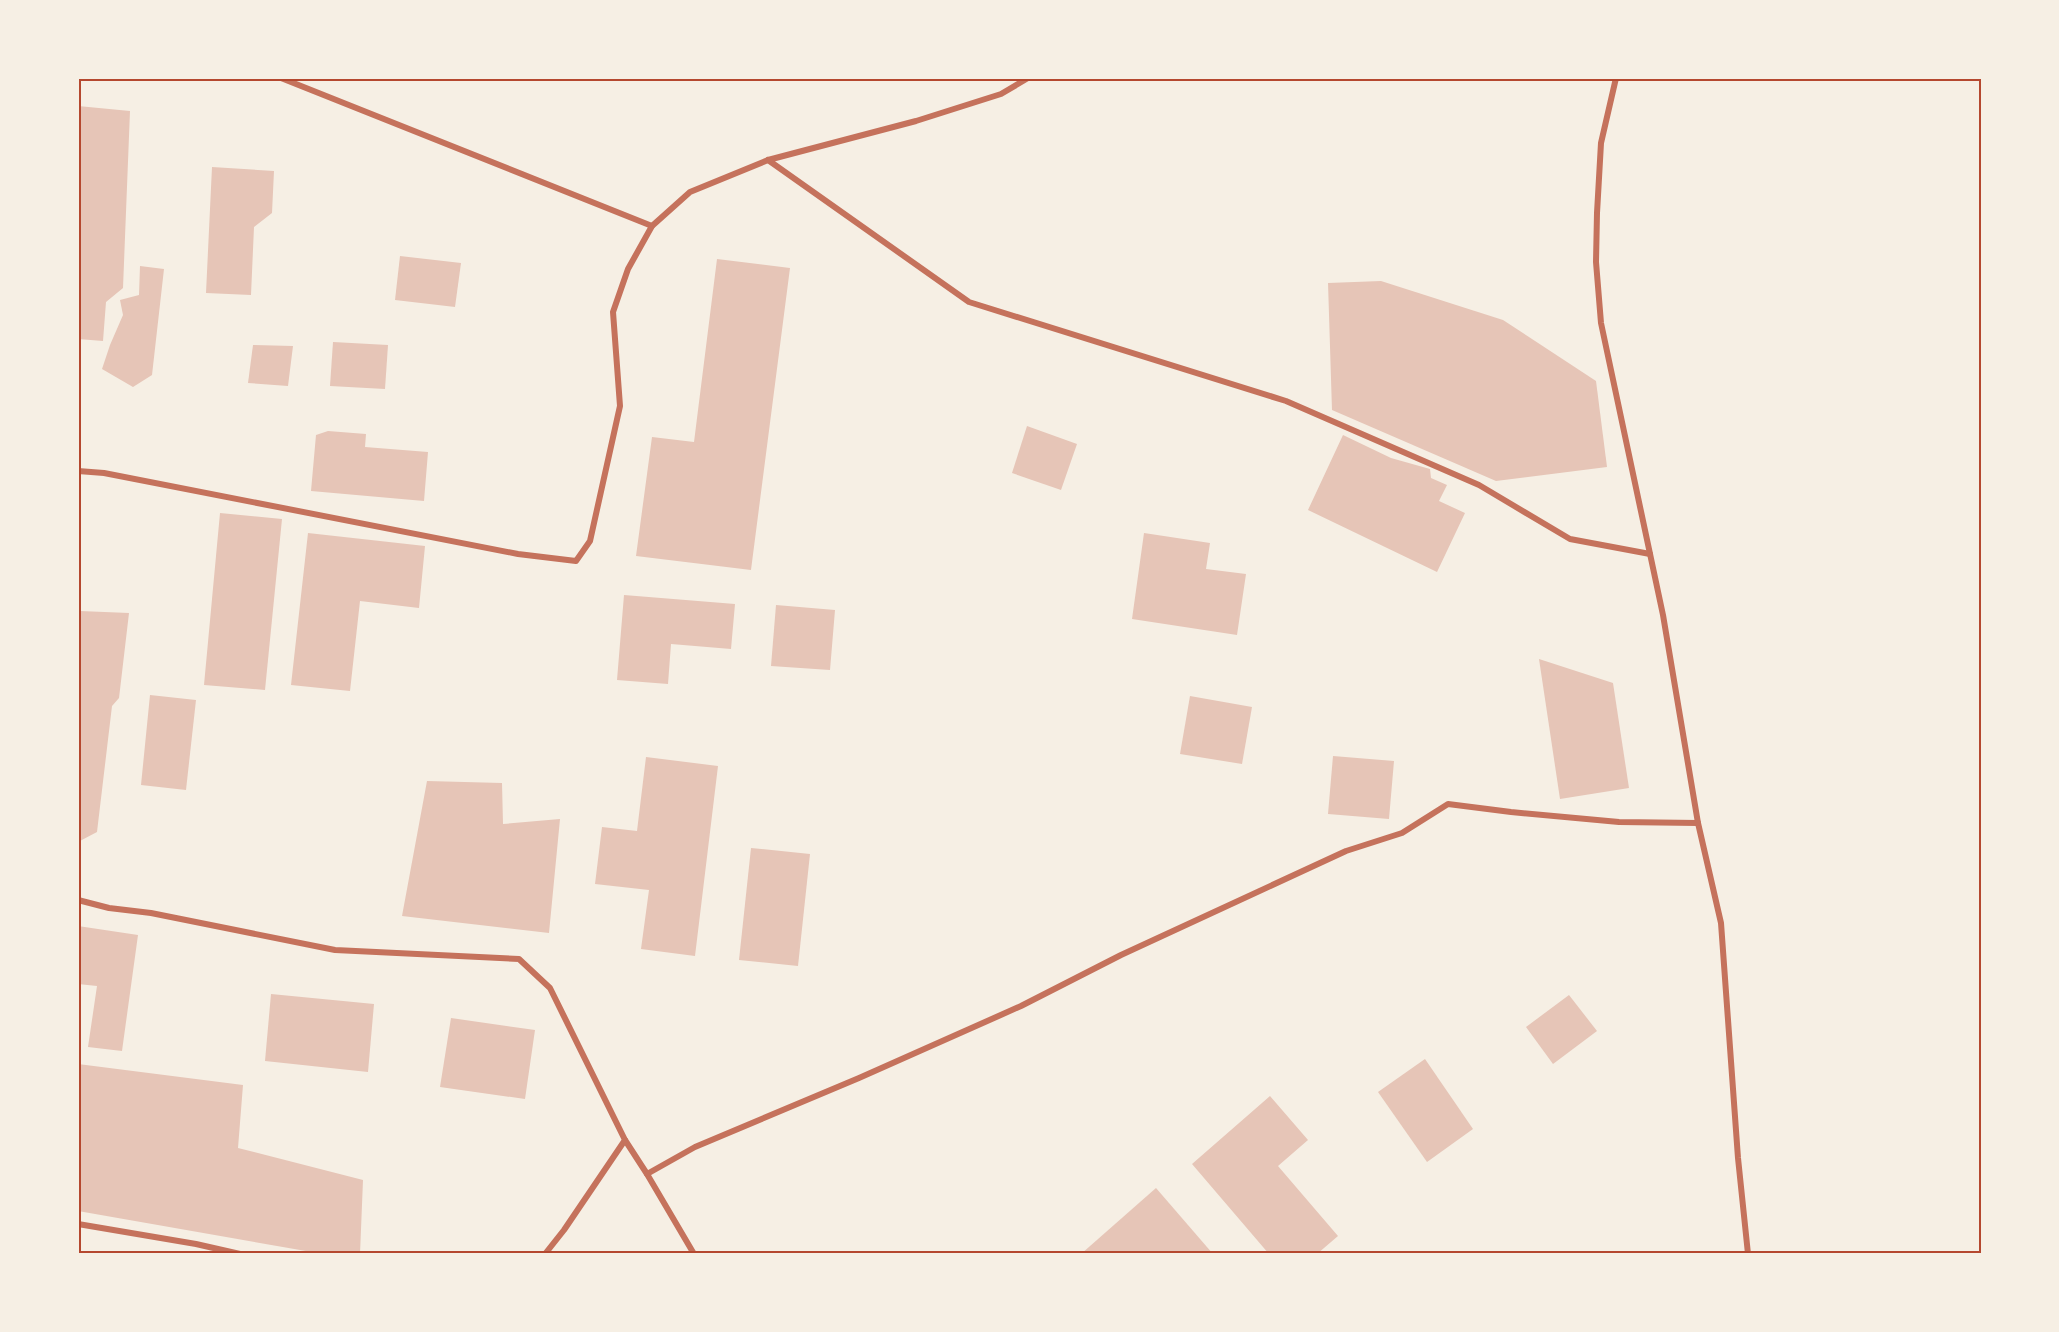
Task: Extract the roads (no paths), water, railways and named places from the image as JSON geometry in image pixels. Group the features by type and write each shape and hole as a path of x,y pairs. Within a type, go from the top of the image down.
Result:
{"street":[{"path":"280,78 652,226"},
{"path":"78,471 104,473 518,554 576,561 590,541 620,406 613,312 628,268 652,226 690,192 768,160 937,114 1001,94 1028,78"},
{"path":"1616,78 1601,143 1596,262 1601,323 1663,615 1698,823 1721,923 1738,1158 1748,1254"},
{"path":"768,160 969,302 1286,401 1479,485 1570,539 1650,554"},
{"path":"647,1174 695,1147 860,1078 1021,1006 1120,955 1346,851 1402,833 1448,804 1619,822 1698,823"},
{"path":"78,900 109,908 151,913 335,951 519,959 550,988 625,1140 694,1254"},
{"path":"544,1254 564,1230 625,1140"},
{"path":"78,1224 196,1244 240,1254"}]}
